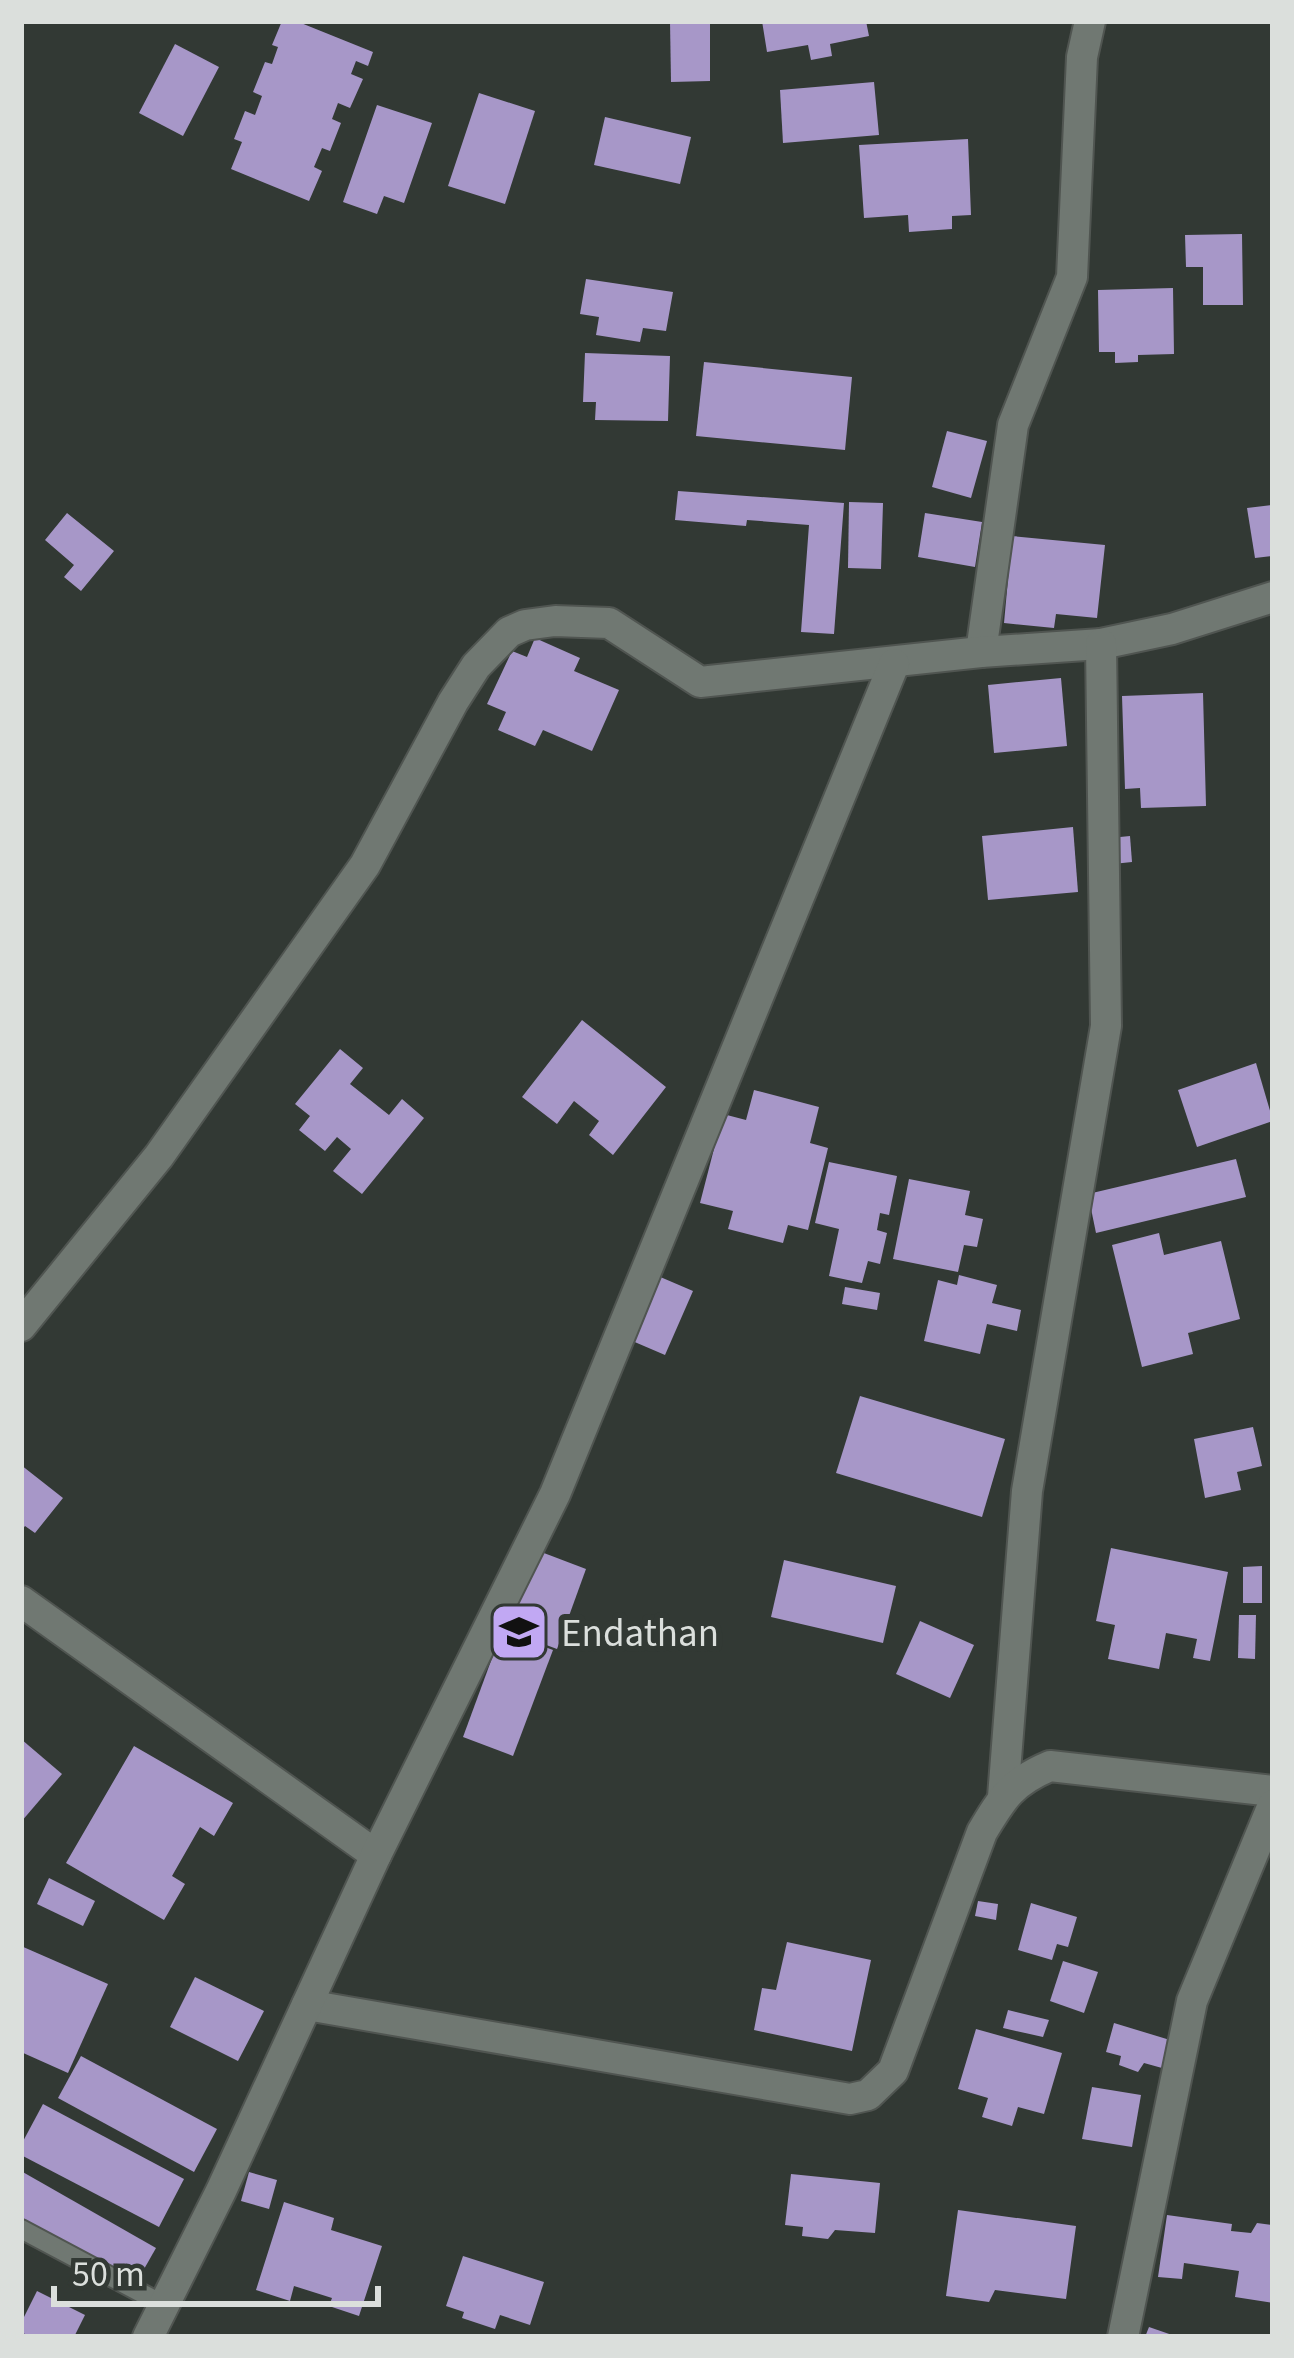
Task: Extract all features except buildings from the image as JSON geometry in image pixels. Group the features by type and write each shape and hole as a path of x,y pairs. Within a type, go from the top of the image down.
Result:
{"street":[{"path":"981,652 1013,425 1072,277 1082,57 1090,21"},
{"path":"21,1325 159,1156 365,865 453,702 476,666 509,632 555,621 609,623 700,682 1101,644 1172,629 1273,597"},
{"path":"1003,1797 1027,1491 1106,1026 1101,644"},
{"path":"148,2337 376,1855 555,1494 894,664"},
{"path":"21,1601 376,1855"},
{"path":"307,2005 850,2099 868,2095 893,2071 982,1832 1003,1797 1022,1778 1050,1766 1273,1791"},
{"path":"1123,2337 1192,2001 1273,1805"}],"lane":[{"path":"21,2229 164,2305"}],"place":[{"name":"Endathan","path":"519,1632"}]}
